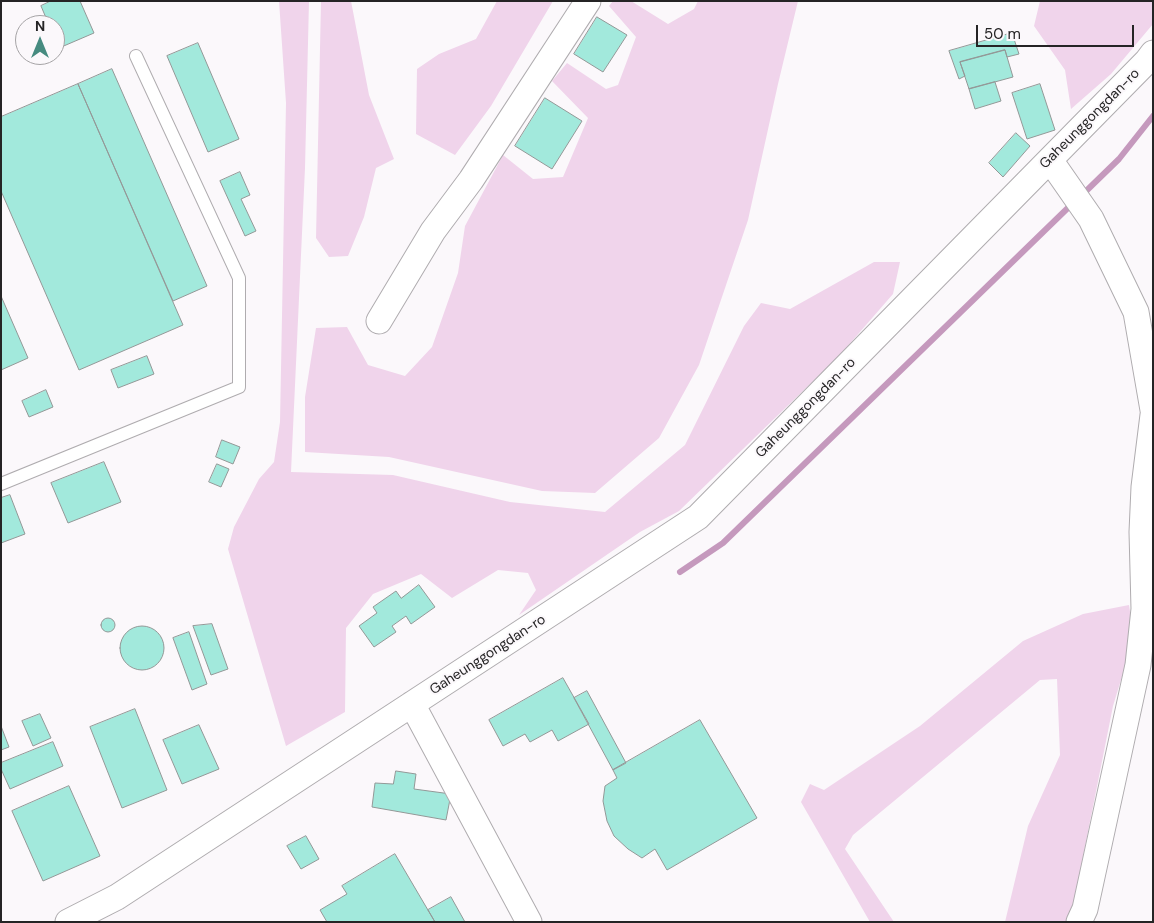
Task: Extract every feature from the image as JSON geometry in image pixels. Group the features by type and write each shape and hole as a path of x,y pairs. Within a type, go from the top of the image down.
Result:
{"street":[{"path":"379,321 433,231 471,180 588,1"},
{"name":"Gaheunggongdan-ro","path":"68,922 117,896 698,517 1153,54"},
{"path":"1050,160 1091,219 1136,312 1153,410"},
{"path":"1079,922 1085,909 1138,665 1144,609 1142,532 1144,487 1153,416"},
{"path":"412,704 529,922"}],"lane":[{"path":"1,484 239,387 239,278 136,56"}],"shaded area":[{"path":"279,1 309,1 305,168 291,472 393,475 510,502 605,512 685,445 744,326 761,303 790,309 874,262 900,262 893,294 839,356 679,511 640,532 519,615 536,590 528,573 498,570 452,598 421,574 373,594 346,628 345,712 286,746 228,549 234,527 259,479 274,462 280,422 286,103"},
{"path":"321,1 351,1 369,95 394,159 376,168 364,217 348,256 329,257 316,238"},
{"path":"497,1 553,1 491,106 455,155 416,134 417,69 439,54 476,39"},
{"path":"613,1 631,1 668,24 694,9 698,1 798,1 748,220 699,365 659,438 595,493 542,491 389,457 305,452 305,397 316,328 347,327 368,365 405,376 432,347 458,273 465,226 503,155 533,179 563,177 588,118 552,81 567,63 606,89 618,85 636,37 609,6"},
{"path":"1040,1 1153,1 1153,24 1111,74 1071,109 1065,70 1034,26"},
{"path":"1129,605 1134,637 1113,706 1070,922 1005,922 1028,826 1060,755 1057,679 1040,680 853,835 845,849 894,922 870,922 801,802 810,784 824,790 920,726 1023,641 1083,614"}],"building":[{"path":"51,1 80,1 94,33 65,45 65,15 45,15 41,6"},
{"path":"597,17 627,35 603,72 574,54"},
{"path":"1012,33 1019,54 1007,57 1005,50 960,62 965,76 959,79 949,51"},
{"path":"198,43 239,139 208,152 167,56"},
{"path":"1005,50 1013,77 969,89 960,62"},
{"path":"112,69 207,286 173,301 78,84"},
{"path":"995,82 1001,101 975,109 969,89"},
{"path":"78,84 183,325 79,370 1,191 1,117"},
{"path":"1040,84 1055,130 1027,139 1012,93"},
{"path":"545,98 582,121 552,169 515,146"},
{"path":"1016,133 1030,146 1003,177 989,163"},
{"path":"240,172 250,195 241,199 256,231 245,236 220,181"},
{"path":"1,296 28,358 1,370"},
{"path":"147,356 154,374 118,388 111,370"},
{"path":"46,390 53,407 29,417 22,401"},
{"path":"222,440 240,447 233,464 216,457"},
{"path":"104,462 121,502 68,523 51,483"},
{"path":"217,464 229,469 221,487 209,482"},
{"path":"10,495 25,534 1,543 1,498"},
{"path":"419,585 435,607 411,624 406,616 392,626 396,632 374,647 359,626 377,613 373,607 396,591 401,598"},
{"path":"105,618 111,618 115,625 111,632 105,632 101,628 101,622"},
{"path":"212,624 228,669 211,675 193,626"},
{"path":"146,626 158,632 163,639 163,657 158,664 151,669 138,670 126,664 121,657 120,644 126,632 133,627"},
{"path":"189,632 207,684 192,690 173,638"},
{"path":"563,678 589,724 558,741 552,730 530,742 525,734 503,746 489,720"},
{"path":"587,691 626,763 613,770 574,698"},
{"path":"135,709 167,790 122,808 90,727"},
{"path":"40,714 51,738 33,746 22,721"},
{"path":"700,720 757,818 667,870 655,849 642,858 628,849 614,836 607,821 603,801 605,786 617,778 613,770"},
{"path":"199,725 219,769 182,784 163,740"},
{"path":"1,726 9,747 1,750"},
{"path":"53,742 63,766 10,789 1,769 1,763"},
{"path":"396,771 416,774 414,789 451,794 446,820 372,807 375,783 393,784"},
{"path":"69,786 100,856 43,881 12,811"},
{"path":"306,836 319,859 301,869 287,846"},
{"path":"395,854 435,922 327,922 320,910 347,894 342,886"},
{"path":"451,897 465,922 435,922 428,910"}],"waterway":[{"path":"1082,195 1119,159 1153,116"},
{"path":"680,572 723,543 1074,202"}]}
